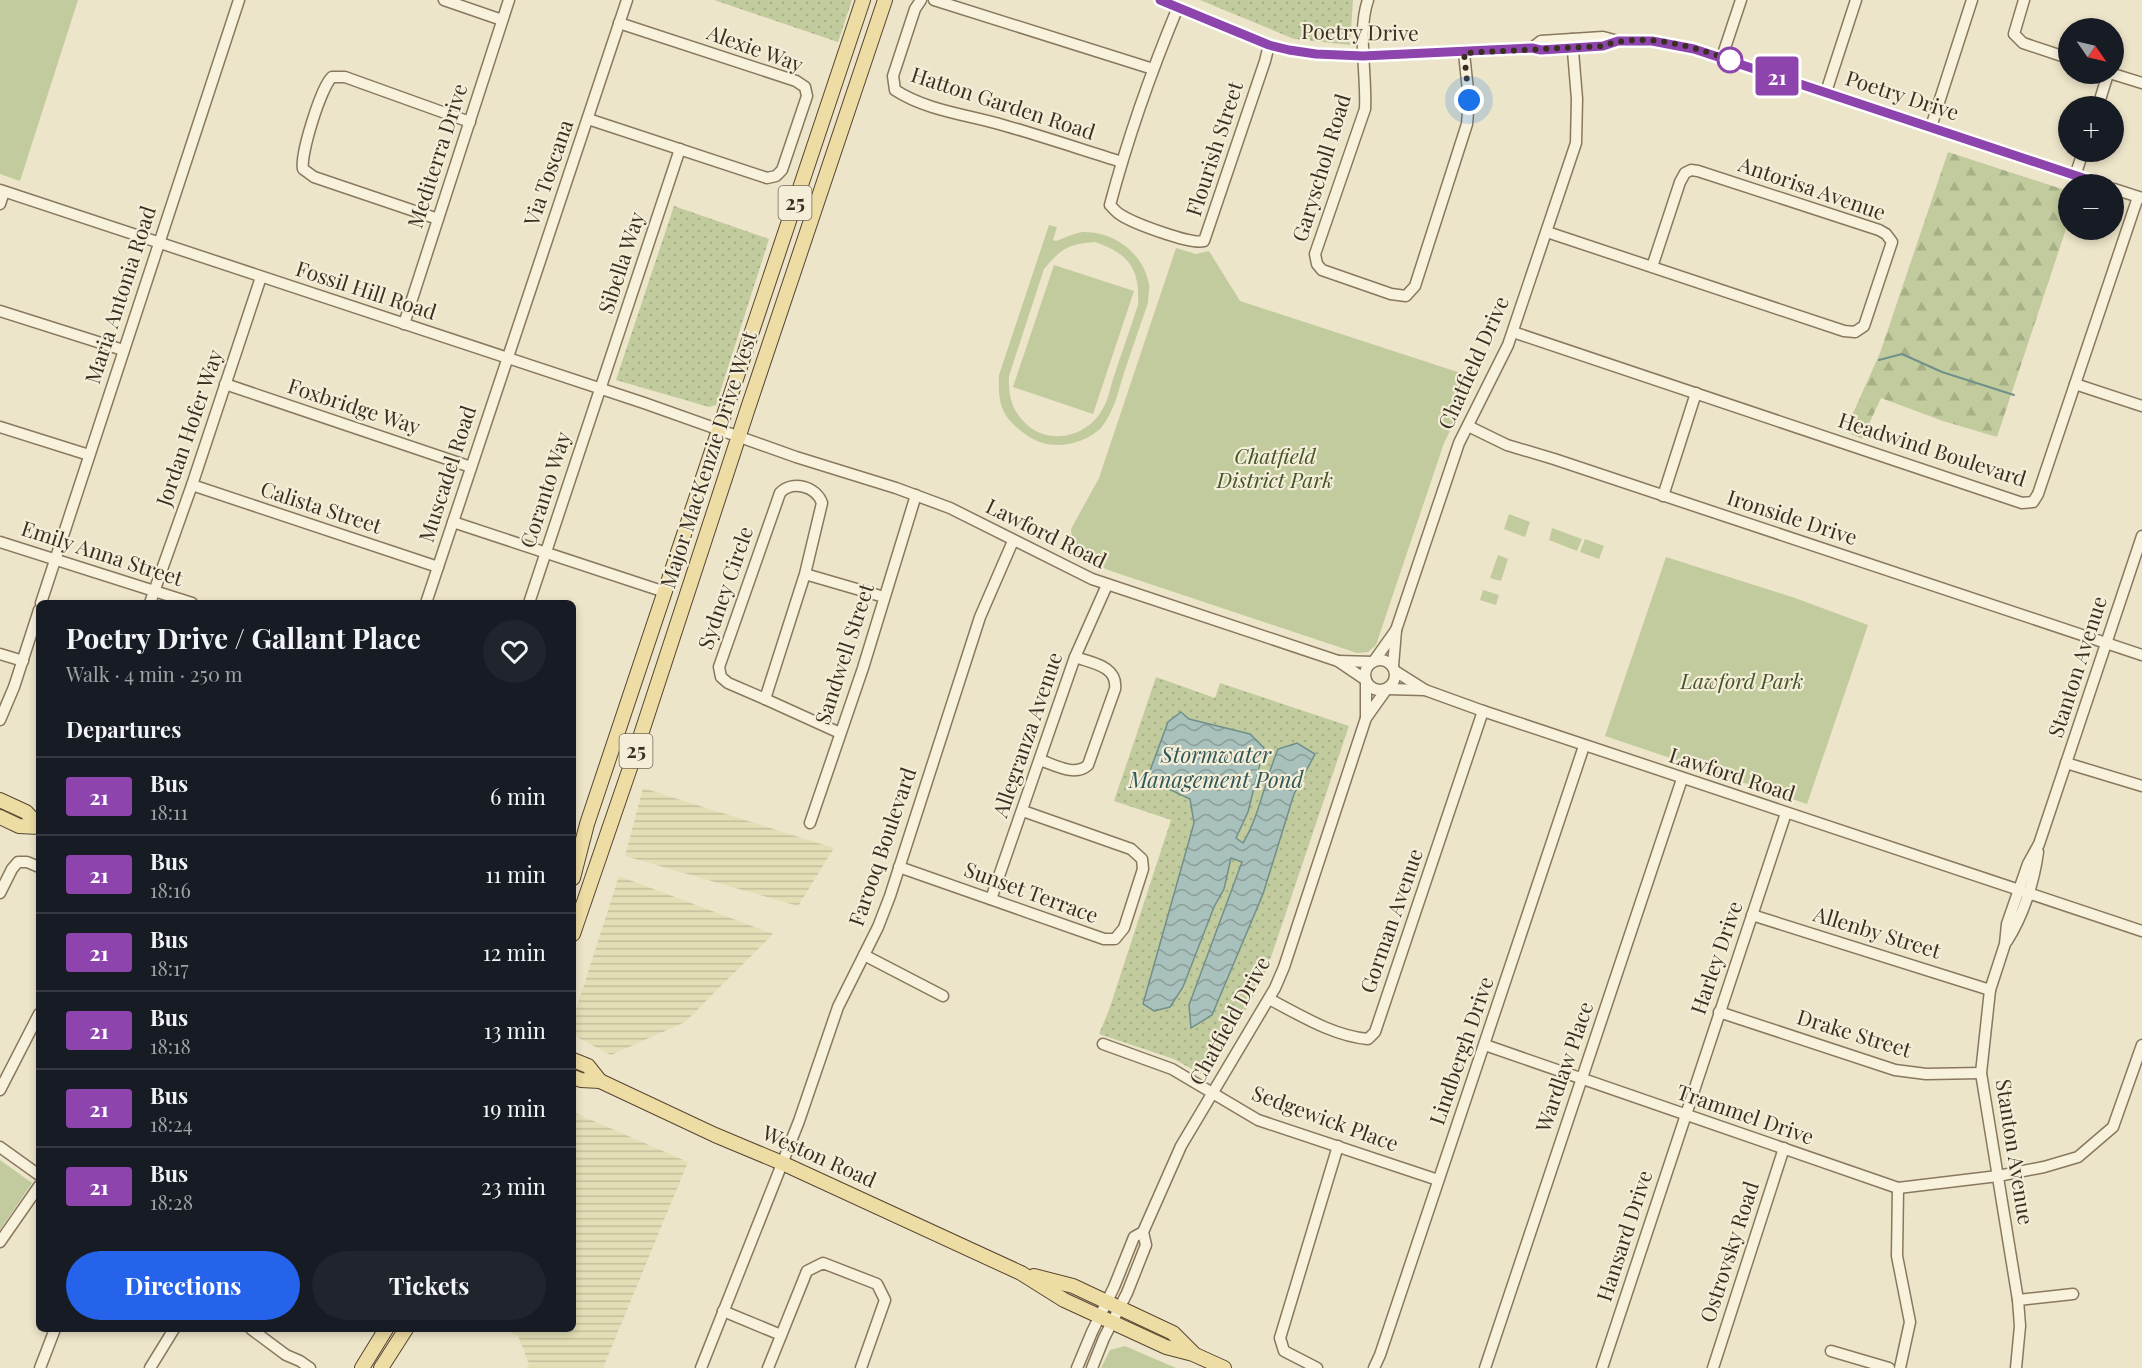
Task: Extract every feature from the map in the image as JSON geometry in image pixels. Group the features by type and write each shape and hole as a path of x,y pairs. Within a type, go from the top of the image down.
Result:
{"main road":[{"name":"Major MacKenzie Drive West","path":"576,866 587,824 863,0"},
{"name":"Major MacKenzie Drive West","path":"576,925 885,0"},
{"path":"0,800 26,812 36,823"},
{"path":"0,817 19,826 36,826"},
{"name":"Weston Road","path":"576,1061 588,1066 600,1081"},
{"name":"Weston Road","path":"576,1078 600,1081 1021,1273 1064,1300 1166,1347 1193,1354 1224,1368"},
{"name":"Weston Road","path":"1021,1273 1073,1286 1173,1333 1193,1354"},
{"path":"362,1368 384,1332"},
{"path":"381,1368 404,1332"}],"street":[{"name":"Maria Antonia Road","path":"42,600 239,0"},
{"path":"444,0 502,20"},
{"name":"Mediterra Drive","path":"404,324 509,0"},
{"name":"Via Toscana","path":"507,358 627,0"},
{"name":"Hatton Garden Road","path":"921,0 915,9 893,76 895,90 907,97 945,110 1122,162"},
{"path":"934,0 1153,69"},
{"name":"Poetry Drive","path":"1160,0 1269,45 1316,54 1363,56 1464,53 1532,48 1541,41 1572,44 1604,37 1618,41 1662,43 1694,49 2069,174"},
{"path":"1363,56 1365,8 1368,0"},
{"path":"1722,57 1741,0"},
{"path":"1826,92 1856,0"},
{"path":"1931,127 1972,0"},
{"path":"2024,0 2014,34 2023,43 2058,55"},
{"name":"Flourish Street","path":"1178,7 1153,69 1110,205 1118,214 1128,219 1190,241 1204,241 1269,45"},
{"name":"Alexie Way","path":"588,119 767,178 776,176 782,170 807,96 805,87 796,81 619,23"},
{"name":"Chatfield Drive","path":"1394,669 1396,630 1459,443 1513,332 1576,143 1577,99 1572,44"},
{"name":"Garyscholl Road","path":"1363,56 1367,84 1365,109 1315,254 1317,264 1322,270 1392,294 1406,296 1415,286 1465,131 1469,100 1464,53"},
{"path":"438,219 314,177 303,169 303,156 324,88 332,77 345,77 470,122"},
{"path":"2124,77 2142,83"},
{"name":"Sibella Way","path":"600,389 680,149"},
{"name":"Antorisa Avenue","path":"1547,232 1652,267 1844,331 1855,332 1864,326 1892,242 1886,234 1879,230 1691,170 1685,173 1680,182 1652,267"},
{"name":"Fossil Hill Road","path":"2,191 739,436"},
{"path":"0,204 2,191"},
{"path":"2124,192 2140,198"},
{"name":"Headwind Boulevard","path":"1513,332 2022,502 2033,502 2038,494 2140,198"},
{"name":"Jordan Hofer Way","path":"151,600 192,485 261,277"},
{"path":"0,311 123,350"},
{"name":"Muscadel Road","path":"427,600 507,358"},
{"name":"Foxbridge Way","path":"225,384 471,467"},
{"path":"2075,384 2142,406"},
{"name":"Coranto Way","path":"530,600 600,389"},
{"path":"1663,496 1696,393"},
{"name":"Ironside Drive","path":"1468,426 1507,445 2142,655"},
{"path":"0,427 89,455"},
{"name":"Lawford Road","path":"739,436 915,495 957,512 1107,585 1338,661 1366,681"},
{"name":"Calista Street","path":"192,485 438,567"},
{"name":"Sydney Circle","path":"790,485 812,491 822,503 805,574 765,699 728,683 721,677 719,667 780,493 790,485"},
{"name":"Sandwell Street","path":"810,823 862,668 915,495"},
{"path":"453,522 665,592"},
{"name":"Stanton Avenue","path":"2016,1368 2020,1326 2018,1300 1981,1073 1990,990 2005,944 2016,927 2028,864 2039,844 2142,537"},
{"name":"Farooq Boulevard","path":"700,1368 799,1121 835,1015 882,917 980,617 1013,541"},
{"name":"Emily Anna Street","path":"0,542 182,600"},
{"path":"805,574 884,597"},
{"name":"Allegranza Avenue","path":"991,899 1075,657 1107,585"},
{"path":"0,720 36,619"},
{"name":"Chatfield Drive","path":"1373,661 1396,630"},
{"path":"0,654 22,661"},
{"path":"1040,760 1074,771 1088,765 1115,689 1115,678 1110,670 1075,657"},
{"path":"1386,660 1394,669 1395,680 1387,689 1375,690 1366,681 1366,669 1373,661 1386,660"},
{"name":"Lawford Road","path":"1338,661 1373,661"},
{"name":"Lawford Road","path":"1394,669 1425,690 1483,711 2142,932"},
{"name":"Chatfield Drive","path":"1366,681 1366,718"},
{"name":"Lawford Road","path":"1387,689 1425,690"},
{"name":"Chatfield Drive","path":"1106,1319 1113,1305 1128,1293 1146,1245 1143,1232 1173,1161 1269,999 1284,967 1366,718 1387,689"},
{"path":"765,699 840,733"},
{"name":"Gorman Avenue","path":"1269,999 1311,1022 1348,1035 1368,1039 1375,1032 1483,711"},
{"name":"Lindbergh Drive","path":"1374,1368 1485,1045 1584,746"},
{"path":"2066,763 2142,786"},
{"name":"Wardlaw Place","path":"1485,1368 1682,779"},
{"name":"Sunset Terrace","path":"899,867 1104,939 1115,939 1124,928 1143,869 1142,859 1138,853 1023,812"},
{"name":"Harley Drive","path":"1686,1115 1786,813"},
{"path":"0,893 18,862 27,862 36,866"},
{"name":"Allenby Street","path":"1752,915 1990,990"},
{"path":"864,955 943,996"},
{"name":"Drake Street","path":"1719,1012 1895,1070 1926,1074 1981,1073"},
{"path":"0,1090 36,1020"},
{"name":"Sedgewick Place","path":"1103,1044 1172,1069 1258,1120 1438,1180"},
{"name":"Trammel Drive","path":"1485,1045 1898,1188 1998,1176 2044,1167 2078,1157 2113,1127 2142,1045"},
{"name":"Hansard Drive","path":"1602,1368 1686,1115"},
{"path":"1317,1368 1284,1351 1280,1338 1338,1146"},
{"path":"0,1147 36,1173"},
{"name":"Ostrovsky Road","path":"1713,1368 1784,1148"},
{"path":"1898,1188 1897,1256 1910,1322 1900,1368"},
{"path":"0,1242 36,1190"},
{"path":"768,1368 807,1271 823,1263 878,1284 885,1300 861,1368"},
{"path":"2018,1300 2073,1294"},
{"path":"723,1311 781,1335"},
{"path":"1077,1368 1106,1319"},
{"path":"1092,1368 1106,1319"},
{"path":"40,1368 54,1332"},
{"path":"150,1368 172,1332"},
{"path":"254,1332 286,1355 300,1360 310,1368"},
{"path":"1831,1351 1889,1368"},
{"path":"286,1355 295,1368"}],"shaded area":[{"path":"643,788 834,848 798,906 625,856"},
{"path":"619,876 773,934 685,1022 611,1055 576,1037 576,1010"},
{"path":"576,1113 688,1162 603,1368 527,1368 529,1364 518,1336 511,1332 576,1332"}],"green space":[{"path":"0,0 78,0 20,181 0,174"},
{"path":"714,0 852,0 838,42"},
{"path":"1200,0 1353,0 1350,45 1294,39"},
{"path":"1948,152 2058,188 2058,240 2062,240 1997,437 1943,421 1881,398 1862,439 1845,431 1880,353"},
{"path":"674,206 769,239 716,405 709,407 616,380"},
{"path":"1049,225 1057,227 1053,240 1083,232 1106,235 1134,254 1146,273 1149,284 1148,303 1115,402 1097,432 1087,438 1064,445 1046,444 1033,439 1006,415 1000,402 999,375","holes":["1095,242 1124,257 1130,264 1137,281 1138,292 1138,305 1107,399 1096,418 1080,431 1061,436 1040,433 1025,423 1016,411 1009,391 1009,376 1044,269 1060,252 1071,246"]},
{"name":"Chatfield District Park","path":"1176,248 1196,254 1209,251 1240,301 1476,378 1444,443 1376,645 1368,652 1357,653 1108,570 1073,553 1071,529 1099,478"},
{"path":"1054,265 1134,291 1093,414 1013,387"},
{"path":"1509,514 1530,522 1525,537 1504,529"},
{"path":"1552,528 1582,539 1577,551 1549,540"},
{"path":"1585,539 1604,546 1599,559 1580,552"},
{"path":"1498,555 1508,559 1501,581 1490,578"},
{"name":"Lawford Park","path":"1666,557 1795,598 1868,625 1807,804 1605,736"},
{"path":"1483,590 1499,595 1496,605 1480,600"},
{"path":"1156,677 1215,698 1220,683 1349,726 1268,966 1250,1003 1206,1077 1174,1059 1099,1034 1109,1010 1171,820 1114,801"},
{"path":"0,1160 32,1183 0,1230"},
{"path":"1125,1346 1176,1368 1101,1368 1110,1350"}],"water":[{"name":"Stormwater Management Pond","path":"1181,712 1189,719 1250,734 1264,748 1248,812 1236,838 1243,843 1254,820 1278,749 1297,743 1315,754 1294,794 1263,894 1212,1015 1191,1028 1189,1005 1242,862 1231,858 1224,889 1214,907 1183,987 1170,1007 1154,1011 1143,1004 1194,823 1190,799 1156,783 1148,776 1168,722"}],"waterway":[{"path":"1879,360 1902,354 1942,372 2014,395"}],"bus line":[{"name":"21","path":"1160,0 1269,45 1316,54 1363,56 1532,48 1541,50 1603,46 1618,41 1652,41 1694,49 2071,174"}],"route":[{"path":"1469,100 1464,53 1603,46 1618,41 1652,41 1706,52 1735,62 1730,60"}]}
